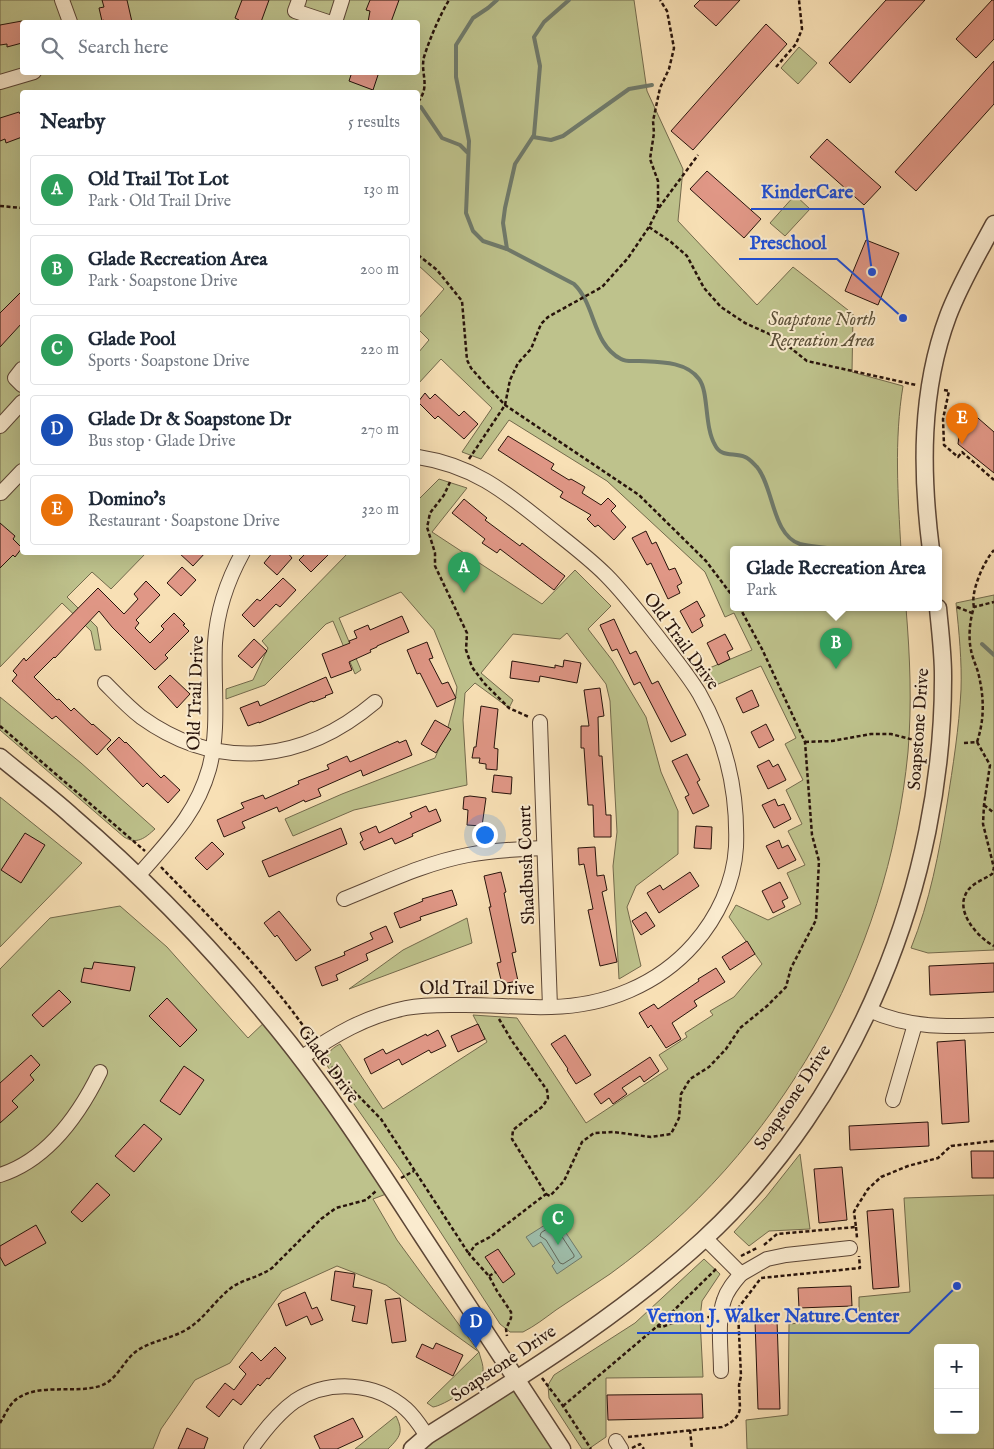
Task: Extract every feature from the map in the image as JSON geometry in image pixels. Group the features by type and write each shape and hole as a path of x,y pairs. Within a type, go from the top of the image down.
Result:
{"street":[{"path":"62,0 69,20"},
{"path":"299,0 295,11 322,20"},
{"path":"336,20 342,0"},
{"path":"0,82 24,75"},
{"path":"931,546 924,464 925,422 930,387 939,344 948,317 965,278 994,224"},
{"path":"20,372 15,378 20,383"},
{"path":"0,426 20,404"},
{"name":"Old Trail Drive","path":"300,1058 332,1036 356,1024 381,1014 406,1008 427,1005 550,1007 582,1004 622,994 648,982 667,969 692,947 702,935 725,895 736,855 735,800 730,771 722,743 702,700 681,668 626,597 605,574 581,553 500,489 448,463 420,458"},
{"path":"0,492 1,494 20,473"},
{"name":"Old Trail Drive","path":"138,876 177,833 201,792 213,751 215,642 218,618 224,592 241,555"},
{"name":"Soapstone Drive","path":"412,1449 427,1436 533,1368 628,1302 683,1258 731,1212 762,1176 796,1134 832,1078 869,1010 897,941 924,849 940,753 943,704 943,648 938,611"},
{"path":"105,683 140,716 162,730 213,751 237,753 263,753 310,743 334,732 357,718 375,702"},
{"name":"Shadbush Court","path":"540,722 550,1007"},
{"name":"Glade Drive","path":"0,757 72,816 179,916 225,966 300,1058 389,1184 562,1449"},
{"path":"344,899 436,863 466,855 544,848"},
{"path":"869,1010 886,1018 915,1024 941,1027 994,1025"},
{"path":"893,1100 915,1024"},
{"path":"0,1175 40,1153 57,1137 75,1115 100,1072"},
{"path":"705,1238 741,1274"},
{"path":"722,1371 721,1317 724,1301 729,1288 741,1274 766,1259 786,1255 855,1248"},
{"path":"251,1449 282,1412 294,1402 324,1388 341,1386 359,1387 376,1391 393,1399 418,1422 427,1436"}],"path":[{"path":"420,99 426,86 423,64 425,56 442,14 450,0"},
{"path":"658,209 658,181 650,159 654,133 653,121 660,88 669,70 674,48 667,10 660,0"},
{"path":"776,67 796,44 802,29 799,0"},
{"path":"462,469 505,405 510,380 518,363 531,349 541,324 548,317 602,287 628,258 649,227 658,209 698,155"},
{"path":"0,206 20,208"},
{"path":"649,227 687,256 704,288 721,307 745,322 778,338 807,361 948,391 943,419 944,444 958,457 962,452 994,480"},
{"path":"420,257 437,270 462,301 467,360 471,368 486,385 505,405 639,495 706,561 730,593"},
{"path":"450,482 444,495 430,513 427,528 435,553 435,566 467,633 466,650 472,667 484,684 508,708 540,722"},
{"path":"994,550 984,566 973,595 974,607 970,625 970,650 978,672 983,701 982,724 977,742 990,765 983,824 994,868 992,874 967,891 964,908 974,931 984,941 994,946"},
{"path":"974,607 994,602"},
{"path":"956,607 972,613"},
{"path":"508,1340 506,1329 511,1318 511,1312 489,1276 469,1254 476,1245 490,1237 546,1194 550,1196 564,1181 582,1142 594,1133 614,1132 651,1137 671,1134 679,1118 681,1094 690,1079 709,1067 726,1049 740,1028 767,1006 786,987 791,968 816,920 819,861 812,835 805,742 762,649 742,611"},
{"path":"0,726 153,858"},
{"path":"805,742 832,741 871,734 891,734 918,741"},
{"path":"964,744 977,742"},
{"path":"984,805 994,813"},
{"path":"497,1005 499,1021 547,1090 548,1098 543,1106 513,1130 512,1139 546,1194"},
{"path":"618,1445 622,1437 722,1427 734,1420 740,1413 738,1311 761,1278 860,1268 855,1248 856,1228 854,1212 868,1189 881,1178 908,1166 938,1158 950,1146 994,1141"},
{"path":"0,1423 11,1405 18,1398 42,1391 101,1386 119,1373 125,1362 136,1351 194,1325 232,1287 263,1275 314,1226 336,1208 366,1200 378,1190 414,1171"},
{"path":"563,1406 658,1326 733,1252 736,1255 743,1256 763,1246 777,1234 856,1228"},
{"path":"489,1276 496,1272"},
{"path":"658,1326 662,1327 683,1319 721,1317"},
{"path":"533,1368 563,1406 591,1449"},
{"path":"690,1430 692,1449"},
{"path":"634,1436 644,1449"},
{"path":"631,1449 640,1444"}],"green space":[{"name":"Soapstone North Recreation Area","path":"0,0 634,0 647,91 683,169 678,221 757,305 793,267 853,314 852,372 903,386 898,427 901,546 730,546 730,611 906,611 909,644 910,716 908,752 896,829 877,904 849,976 815,1045 773,1110 725,1170 671,1225 610,1274 536,1325 523,1332 510,1332 500,1324 401,1171 328,1067 327,1056 331,1050 340,1044 383,1109 487,1042 473,1015 517,1018 586,1123 668,1069 659,1055 687,1037 685,1033 713,1015 710,1011 734,997 762,964 729,917 736,905 768,920 801,904 787,873 805,865 788,831 802,824 786,790 803,780 785,744 796,738 761,666 709,688 700,672 752,650 734,613 725,617 705,572 607,481 509,420 481,459 462,452 492,408 441,359 420,382 420,351 429,340 420,331 420,317 444,289 420,267 420,90 20,90 20,555 144,555 111,589 92,572 67,597 97,627 101,650 95,650 91,631 62,603 0,667"},
{"path":"799,47 817,63 798,84 781,68"},
{"path":"795,195 810,209 785,236 770,223"},
{"path":"439,479 467,488 432,532 542,604 575,570 611,606 588,629 612,660 646,717 661,772 678,811 678,854 636,886 627,907 641,966 619,979 613,866 617,832 610,701 606,684 567,633 560,639 513,634 481,673 513,700 509,708 475,683 465,693 463,720 467,785 354,810 293,836 285,819 342,794 435,758 448,727 457,687 434,630 401,592 339,618 361,670 355,674 333,621 326,624 265,685 226,699 226,689 253,680 268,648 262,641 346,555 420,555 420,498"},
{"path":"994,595 994,950 928,953 911,948 924,913 933,877 956,747 961,679 956,603"},
{"path":"0,697 81,763 155,829 141,839 133,840 124,837 0,730"},
{"path":"0,797 82,863 0,947"},
{"path":"120,906 167,947 248,1038 269,1018 394,1191 373,1199 397,1240 479,1352 386,1285 337,1266 282,1291 230,1363 195,1380 161,1429 153,1449 0,1449 0,969 50,918"},
{"path":"467,918 472,943 349,989 403,950"},
{"path":"800,1154 810,1229 769,1231 749,1246 734,1232 766,1197"},
{"path":"994,1195 994,1449 747,1449 746,1420 788,1415 789,1324 859,1318 859,1297 910,1292 904,1198"},
{"path":"704,1259 720,1274 702,1301 700,1318 703,1377 606,1378 606,1437 591,1449 582,1449 549,1398 548,1385 554,1375 635,1323"},
{"path":"479,1352 483,1370 479,1379 460,1394 438,1406 433,1407 427,1403"},
{"path":"517,1379 562,1449 412,1449"},
{"path":"396,1416 400,1430 398,1438 388,1449 355,1449"}],"water":[{"path":"556,1218 582,1257 557,1274 552,1266 555,1263 541,1242 533,1247 526,1237"}],"building":[{"path":"102,0 127,0 132,20 102,20 99,8 104,7"},
{"path":"242,0 269,0 262,20 239,20 235,18"},
{"path":"370,0 399,0 392,20 368,20 370,11 366,10"},
{"path":"700,0 740,0 716,26 694,6"},
{"path":"886,0 925,0 850,83 829,63"},
{"path":"994,0 994,39 976,58 956,39"},
{"path":"20,21 20,44 7,47 7,44 0,45 0,25"},
{"path":"766,24 787,44 693,150 671,131"},
{"path":"994,61 994,104 916,191 895,172"},
{"path":"351,75 378,75 373,90 349,81"},
{"path":"19,112 20,138 6,143 5,139 0,141 0,118"},
{"path":"827,139 881,187 864,205 810,157"},
{"path":"707,171 761,219 744,238 690,189"},
{"path":"866,240 899,253 878,305 845,291"},
{"path":"20,293 20,325 0,347 0,313"},
{"path":"425,393 430,399 435,394 459,416 464,411 478,424 464,439 438,416 435,419 420,404 420,399"},
{"path":"963,405 994,432 994,473 958,444"},
{"path":"508,436 554,464 551,469 585,487 582,493 601,505 608,498 616,506 611,511 626,527 614,540 598,525 595,527 587,519 591,515 560,497 563,492 498,450"},
{"path":"464,499 487,518 485,520 520,546 522,543 565,576 554,590 500,549 497,553 482,543 485,539 452,513"},
{"path":"0,523 15,536 13,539 20,546 20,551 15,557 13,555 0,568"},
{"path":"646,531 652,544 656,542 669,570 675,568 682,583 677,586 680,593 668,599 651,563 647,565 632,538"},
{"path":"181,555 203,555 193,566"},
{"path":"271,555 290,555 292,558 277,575 264,563"},
{"path":"304,555 328,555 311,572 299,560"},
{"path":"182,567 196,580 181,596 167,583"},
{"path":"283,578 296,590 280,607 276,604 254,627 242,615 257,599 260,601"},
{"path":"146,581 160,595 136,620 139,623 135,628 150,643 164,629 161,626 174,613 189,631 165,655 168,658 155,670 112,627 99,611 55,658 34,677 57,700 59,699 71,711 74,708 111,740 97,755 56,716 52,719 12,681 17,675 13,671 24,658 26,661 98,588 124,614 138,599 134,594"},
{"path":"697,601 705,616 700,619 703,626 692,633 680,611"},
{"path":"402,616 409,632 377,646 370,650 371,652 349,662 352,670 331,678 322,654 350,643 349,641 357,638 354,631 368,625 370,630"},
{"path":"614,619 630,654 636,651 652,684 658,681 686,735 671,742 640,682 634,685 617,649 612,651 600,625"},
{"path":"725,634 733,649 727,652 730,659 718,665 707,643"},
{"path":"254,639 267,651 252,668 238,656"},
{"path":"427,642 433,658 429,659 442,684 448,682 456,698 437,707 420,673 417,674 407,650"},
{"path":"564,660 581,663 577,683 540,676 539,682 510,678 512,661 555,668 555,665 563,667"},
{"path":"170,675 190,694 177,708 158,687"},
{"path":"326,677 333,693 248,726 240,708 258,701 260,706"},
{"path":"600,688 604,716 598,717 599,756 602,756 606,815 611,815 611,837 594,837 593,805 588,805 584,748 581,748 581,726 589,726 584,690"},
{"path":"752,690 759,706 743,713 736,698"},
{"path":"481,706 498,709 494,748 498,749 497,770 486,769 486,764 479,763 480,758 472,758 474,747 476,747"},
{"path":"435,720 451,729 436,753 421,744"},
{"path":"766,724 774,740 759,748 751,732"},
{"path":"119,737 161,778 164,775 180,790 168,803 147,783 143,787 107,749"},
{"path":"406,740 412,755 363,776 361,770 318,789 321,796 305,802 304,800 279,812 277,807 242,822 245,828 224,837 217,820 244,808 241,803 263,795 265,799 299,784 298,781 329,769 327,765 347,756 350,762 398,741 399,743"},
{"path":"687,754 700,780 697,782 709,806 693,814 685,797 689,795 672,761"},
{"path":"769,760 773,767 778,764 786,780 768,789 757,766"},
{"path":"494,775 512,777 511,794 492,792"},
{"path":"464,797 486,798 482,826 467,825 468,810 463,809"},
{"path":"775,799 778,806 784,804 791,819 774,828 762,805"},
{"path":"426,806 429,812 436,809 441,821 395,844 392,838 364,850 360,842 363,840 360,833 376,826 379,833 412,817 410,813"},
{"path":"696,826 712,827 711,849 694,848"},
{"path":"341,828 347,844 269,877 262,861"},
{"path":"25,833 45,845 21,883 1,870"},
{"path":"779,840 782,848 788,845 796,860 778,869 766,846"},
{"path":"212,842 224,854 207,870 195,858"},
{"path":"595,847 597,876 604,875 607,890 602,892 617,962 600,966 588,910 593,909 584,864 579,865 578,848"},
{"path":"501,872 516,952 512,953 518,981 502,984 497,963 501,962 484,876"},
{"path":"690,872 699,886 659,913 647,893 660,885 663,890"},
{"path":"780,882 788,898 782,901 785,907 773,913 762,891"},
{"path":"452,890 457,905 420,917 421,920 400,928 394,913 423,901 422,899"},
{"path":"279,911 311,950 296,961 277,935 275,937 264,923"},
{"path":"646,912 655,926 641,935 632,921"},
{"path":"386,926 393,942 366,954 368,960 336,975 338,980 322,986 315,967 345,955 344,952 373,939 370,933"},
{"path":"747,941 755,954 730,970 722,957"},
{"path":"94,962 135,967 130,991 81,982 84,968 92,969"},
{"path":"994,963 994,992 930,995 929,966"},
{"path":"716,968 725,982 694,1001 697,1006 672,1023 681,1039 666,1048 651,1025 648,1028 639,1013 654,1004 658,1009"},
{"path":"59,990 71,1002 43,1027 32,1015"},
{"path":"167,998 197,1030 180,1047 149,1016"},
{"path":"478,1024 485,1039 458,1052 451,1036"},
{"path":"438,1030 446,1046 431,1053 429,1050 402,1065 399,1059 371,1074 364,1059 383,1049 386,1054"},
{"path":"565,1035 591,1075 576,1084 551,1044"},
{"path":"965,1040 969,1122 942,1124 937,1042"},
{"path":"31,1055 40,1065 30,1075 34,1080 12,1101 18,1107 0,1123 0,1083"},
{"path":"650,1057 659,1071 644,1082 640,1076 622,1088 627,1094 613,1104 609,1098 601,1104 594,1094"},
{"path":"184,1066 204,1080 180,1115 160,1101"},
{"path":"928,1122 929,1146 850,1150 849,1126"},
{"path":"144,1124 162,1139 134,1172 115,1156"},
{"path":"971,1151 994,1151 994,1178 972,1178"},
{"path":"842,1167 847,1220 819,1223 814,1169"},
{"path":"97,1183 110,1195 82,1222 71,1212"},
{"path":"893,1209 899,1287 873,1289 867,1211"},
{"path":"36,1225 46,1243 5,1266 0,1257 0,1246"},
{"path":"498,1249 515,1274 503,1283 485,1257"},
{"path":"335,1271 355,1274 353,1287 372,1290 367,1324 352,1321 355,1306 331,1300"},
{"path":"851,1286 852,1306 799,1308 798,1288"},
{"path":"305,1292 312,1309 317,1307 323,1320 311,1325 307,1316 286,1326 278,1304"},
{"path":"400,1298 406,1341 392,1343 385,1300"},
{"path":"777,1320 780,1409 758,1409 755,1321"},
{"path":"436,1343 463,1355 453,1376 416,1357 422,1344 433,1349"},
{"path":"275,1347 286,1358 269,1379 267,1378 260,1386 258,1384 241,1405 233,1399 219,1417 206,1407 225,1383 234,1390 246,1374 239,1367 252,1352 261,1361"},
{"path":"702,1394 703,1418 608,1420 607,1395"},
{"path":"353,1418 363,1437 337,1449 320,1449 314,1436"},
{"path":"187,1428 208,1438 204,1449 178,1449"}],"waterway":[{"path":"497,0 473,18 456,45 456,77 469,141 466,213 473,231 483,241 507,249 574,284 587,302 599,334 605,344 621,359 672,364 694,373 702,385 709,428 715,445 721,452 747,458 757,467 763,476 774,510 784,531 791,539 800,544 813,546"},
{"path":"507,249 503,223 515,164 534,135 540,66 534,37 544,22 569,0"},
{"path":"533,137 551,140 563,136 629,89 652,85"},
{"path":"421,107 442,138 460,145 467,152"},
{"path":"982,644 994,655"}],"place":[{"name":"KinderCare","path":"872,272"},
{"name":"Preschool","path":"903,318"},
{"name":"Domino's","path":"962,444"},
{"name":"Old Trail Tot Lot","path":"464,593"},
{"name":"Glade Recreation Area","path":"836,669"},
{"name":"Glade Pool","path":"558,1245"},
{"name":"Vernon J. Walker Nature Center","path":"957,1286"},
{"name":"Glade Dr & Soapstone Dr","path":"476,1348"}]}
